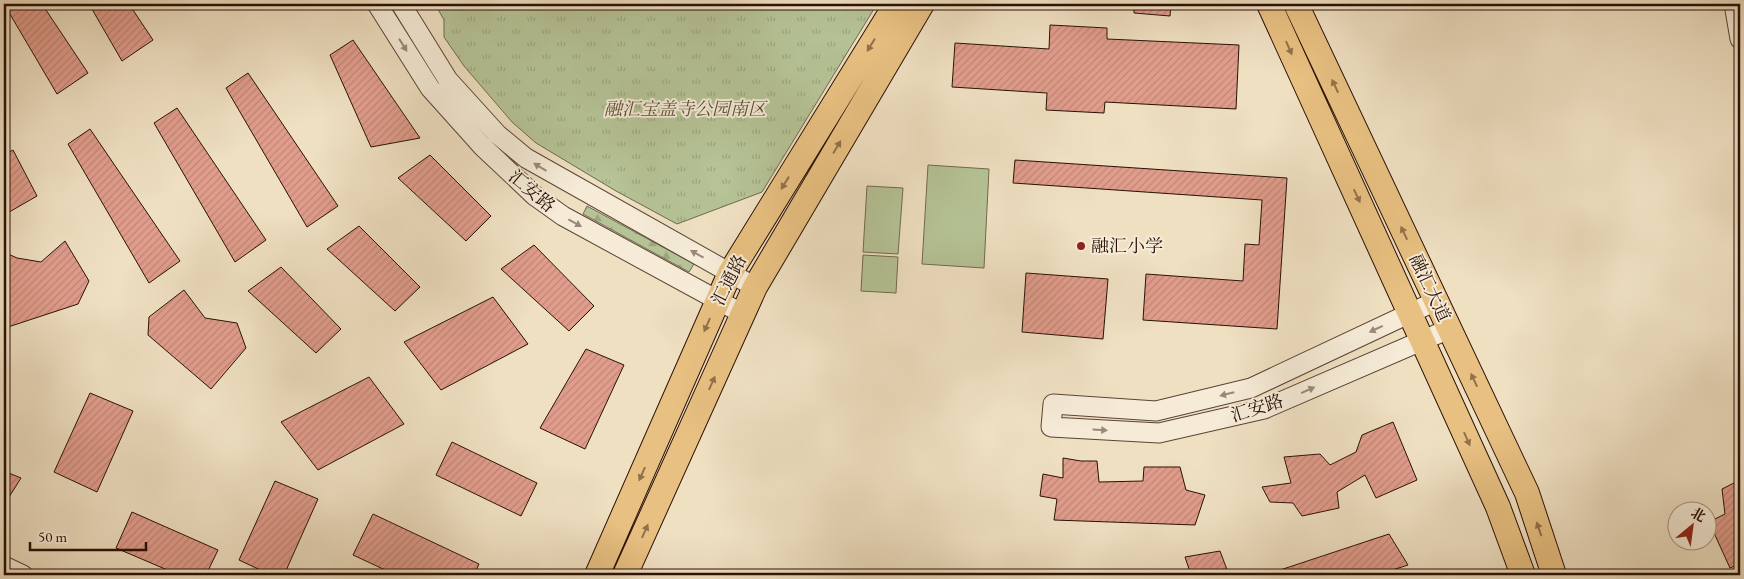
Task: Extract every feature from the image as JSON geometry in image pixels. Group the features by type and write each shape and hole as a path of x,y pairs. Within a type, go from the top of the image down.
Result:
{"main road":[{"name":"汇通路","path":"597,575 730,273 896,4"},
{"name":"汇通路","path":"625,575 755,286 922,4"},
{"name":"融汇大道","path":"1269,4 1498,507 1523,575"},
{"name":"融汇大道","path":"1296,4 1527,493 1554,575"}],"street":[{"name":"汇安路","path":"377,4 430,88 482,146 536,196 563,216 743,314"},
{"name":"汇安路","path":"401,4 448,80 497,134 526,158 755,286"},
{"path":"1734,4 1740,39"},
{"name":"汇安路","path":"1436,301 1251,388 1156,411 1054,404 1051,426 1159,433 1254,412 1273,406 1449,328"},
{"path":"4,566 23,575"}],"green space":[{"name":"融汇宝盖寺公园南区","path":"435,4 877,4 762,192 677,224 616,191 536,143 512,122 464,66 444,37 444,20"},
{"path":"928,165 989,169 984,268 922,264"},
{"path":"867,186 903,188 898,254 863,252"},
{"path":"587,206 694,264 689,272 583,214"},
{"path":"863,255 898,257 896,293 861,291"}],"building":[{"path":"4,4 42,4 88,73 57,94"},
{"path":"89,4 129,4 153,40 122,61"},
{"path":"1134,4 1171,4 1170,16 1134,13"},
{"path":"1050,25 1107,28 1107,39 1239,45 1236,109 1105,102 1104,113 1046,110 1047,93 952,87 955,43 1049,49"},
{"path":"353,40 420,138 371,147 330,55"},
{"path":"248,73 338,206 307,227 226,88"},
{"path":"177,108 266,240 235,262 154,123"},
{"path":"90,129 180,261 149,283 68,144"},
{"path":"13,150 37,196 4,215 4,155"},
{"path":"430,155 491,216 466,241 398,178"},
{"path":"1015,160 1287,178 1277,329 1143,320 1146,274 1243,281 1245,244 1259,245 1262,200 1013,183"},
{"path":"359,226 420,287 395,311 327,249"},
{"path":"65,241 89,281 78,304 8,327 4,299 4,252 17,258 41,262"},
{"path":"534,245 594,306 569,331 501,269"},
{"path":"281,267 341,329 316,353 248,291"},
{"path":"1026,273 1108,279 1103,339 1022,332"},
{"path":"184,290 205,318 237,323 246,348 211,389 148,335 149,317"},
{"path":"493,297 528,344 441,390 404,342"},
{"path":"586,349 624,365 585,449 540,428"},
{"path":"369,377 404,424 318,470 281,422"},
{"path":"90,393 133,411 97,492 54,472"},
{"path":"1393,422 1417,480 1376,498 1365,475 1337,492 1339,508 1302,516 1293,503 1270,502 1262,487 1291,483 1284,457 1320,454 1330,465 1356,452 1362,435"},
{"path":"452,442 537,483 521,516 436,475"},
{"path":"1063,458 1097,461 1099,482 1143,481 1144,467 1180,467 1186,490 1205,495 1195,525 1054,520 1057,499 1040,496 1043,474 1063,478"},
{"path":"4,471 21,478 4,505"},
{"path":"1740,480 1740,564 1730,568 1716,537 1716,518 1725,514 1722,489"},
{"path":"275,481 318,499 284,575 271,575 239,560"},
{"path":"132,512 218,550 206,575 179,575 116,548"},
{"path":"373,514 479,564 474,575 396,575 353,555"},
{"path":"1389,534 1408,565 1377,575 1271,575 1271,573"},
{"path":"1220,551 1229,575 1191,575 1185,557"}],"place":[{"name":"融汇小学","path":"1081,246"}]}
